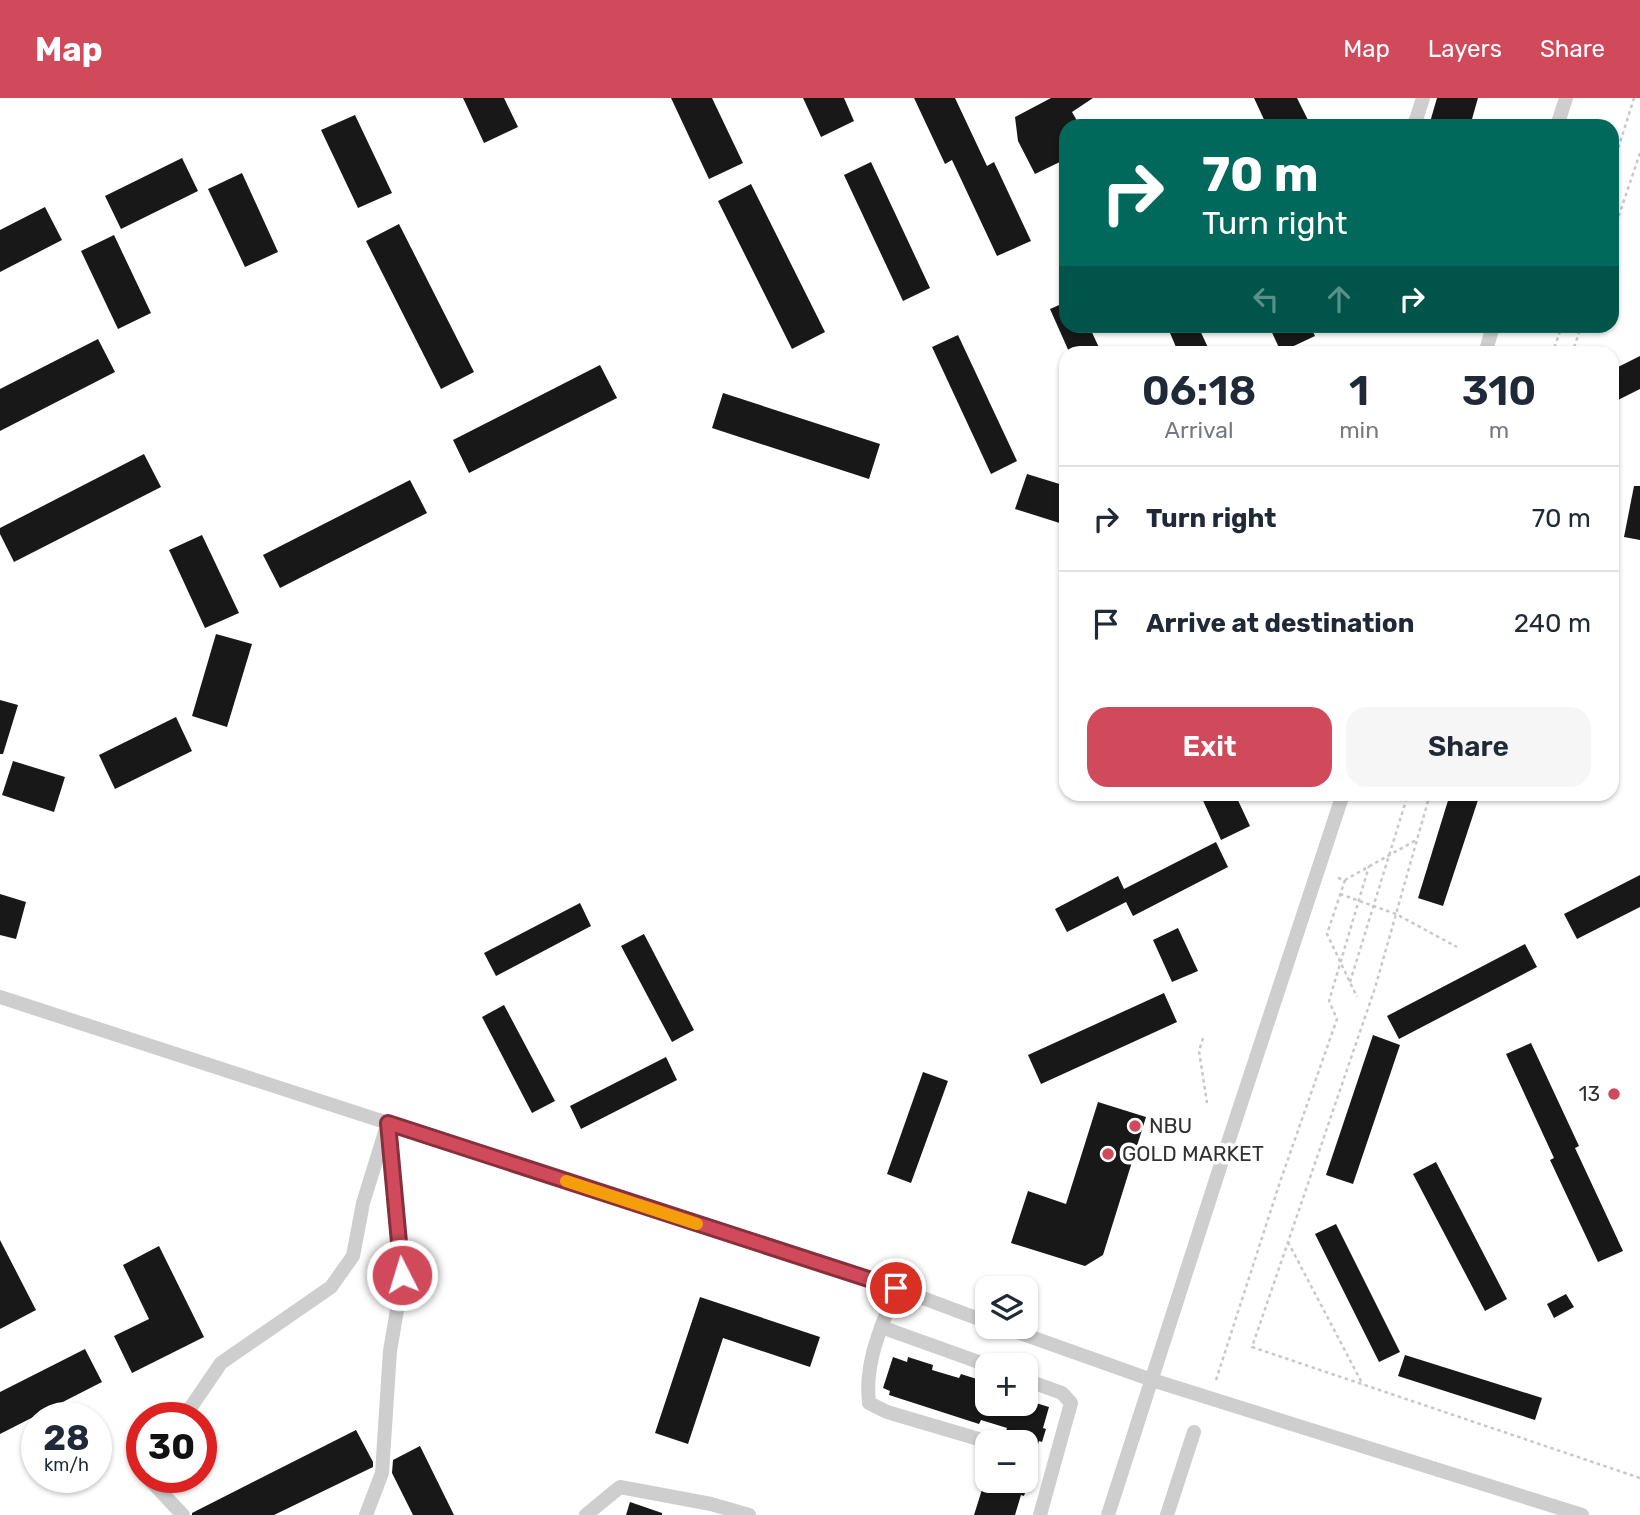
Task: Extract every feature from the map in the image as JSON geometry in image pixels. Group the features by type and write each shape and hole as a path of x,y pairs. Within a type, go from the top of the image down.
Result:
{"street":[{"path":"1417,119 1423,98"},
{"path":"1559,119 1566,98"},
{"path":"1108,1515 1220,1164 1341,801"},
{"path":"0,997 896,1288 975,1318"},
{"path":"194,1402 221,1363 331,1287 353,1256 363,1203 388,1123"},
{"path":"366,1515 382,1473 390,1351 402,1275 388,1123"},
{"path":"896,1288 870,1356 866,1383 869,1403 887,1412 975,1438"},
{"path":"881,1327 975,1361"},
{"path":"1037,1339 1153,1380 1582,1515"},
{"path":"1038,1384 1062,1393 1071,1403 1040,1515"},
{"path":"1167,1515 1194,1432"},
{"path":"586,1515 620,1487 711,1504 749,1515"},
{"path":"162,1493 183,1515"}],"path":[{"path":"1619,146 1634,98"},
{"path":"1619,215 1640,153"},
{"path":"1350,982 1406,801"},
{"path":"1428,801 1375,988 1252,1347 1640,1478"},
{"path":"1357,997 1327,934 1345,880 1418,839"},
{"path":"1216,1380 1280,1182 1337,1019 1329,1001 1369,866"},
{"path":"1338,877 1345,880"},
{"path":"1340,894 1396,914 1457,947"},
{"path":"1203,1038 1199,1051 1208,1103"},
{"path":"1288,1242 1363,1385"}],"building":[{"path":"463,98 504,98 518,127 484,143"},
{"path":"671,98 712,98 743,163 709,179"},
{"path":"803,98 844,98 854,121 821,137"},
{"path":"914,98 955,98 987,166 994,162 1031,241 997,256 952,160 945,164"},
{"path":"1051,98 1093,98 1072,112 1076,119 1059,119 1059,162 1035,174 1018,141 1015,117"},
{"path":"1254,98 1297,98 1308,119 1264,119"},
{"path":"1437,98 1478,98 1472,119 1431,119"},
{"path":"355,115 392,193 358,208 321,130"},
{"path":"182,158 198,191 121,229 105,196"},
{"path":"871,162 930,288 903,301 844,175"},
{"path":"242,173 278,252 245,267 208,189"},
{"path":"751,184 825,332 792,349 718,201"},
{"path":"45,207 62,240 0,272 0,230"},
{"path":"399,224 474,372 441,389 366,241"},
{"path":"114,235 151,313 118,329 81,251"},
{"path":"1059,305 1059,329 1050,309"},
{"path":"1061,333 1092,333 1098,346 1066,346"},
{"path":"1170,333 1201,333 1207,346 1176,346"},
{"path":"1272,333 1314,333 1315,336 1294,346 1278,346"},
{"path":"958,335 1017,461 991,474 932,347"},
{"path":"98,339 115,372 0,431 0,389"},
{"path":"1640,356 1640,389 1619,400 1619,366"},
{"path":"600,365 617,398 469,473 453,440"},
{"path":"723,393 880,444 869,479 712,428"},
{"path":"144,454 161,487 14,562 0,534 0,528"},
{"path":"1027,474 1059,484 1059,523 1015,509"},
{"path":"410,480 427,513 280,588 263,555"},
{"path":"1634,486 1640,486 1640,540 1624,537"},
{"path":"202,535 239,613 205,628 169,550"},
{"path":"216,634 252,644 227,727 192,716"},
{"path":"0,700 18,705 3,754 0,754"},
{"path":"176,717 192,751 115,789 99,755"},
{"path":"13,761 65,777 54,812 2,795"},
{"path":"1203,801 1238,801 1250,826 1221,840"},
{"path":"1448,801 1478,801 1443,906 1418,898"},
{"path":"1216,842 1228,867 1133,916 1126,902 1067,932 1055,909 1118,876 1124,889"},
{"path":"1640,875 1640,907 1577,939 1564,914"},
{"path":"0,894 26,902 16,939 0,935"},
{"path":"580,903 591,926 496,976 484,953"},
{"path":"1178,928 1198,971 1172,982 1153,940"},
{"path":"644,934 694,1030 672,1042 621,946"},
{"path":"1525,944 1537,967 1399,1039 1387,1016"},
{"path":"1164,993 1177,1022 1041,1084 1028,1055"},
{"path":"504,1005 555,1101 532,1113 482,1017"},
{"path":"1373,1035 1400,1045 1353,1184 1326,1175"},
{"path":"1531,1043 1579,1146 1575,1148 1623,1251 1598,1262 1550,1160 1554,1158 1506,1054"},
{"path":"666,1057 677,1080 581,1129 570,1106"},
{"path":"923,1072 948,1081 911,1183 887,1174"},
{"name":"GOLD MARKET","path":"1098,1102 1146,1117 1103,1255 1085,1266 1011,1243 1028,1191 1066,1204"},
{"path":"1436,1162 1507,1299 1485,1311 1413,1174"},
{"path":"1336,1224 1400,1352 1379,1362 1315,1234"},
{"path":"0,1240 36,1310 0,1329"},
{"path":"159,1246 204,1337 132,1373 114,1336 149,1319 123,1265"},
{"path":"1566,1294 1574,1307 1554,1318 1547,1304"},
{"path":"700,1297 820,1337 810,1367 723,1338 688,1444 655,1433"},
{"path":"85,1349 102,1382 63,1402 21,1402 21,1423 0,1434 0,1392"},
{"path":"1405,1355 1542,1398 1535,1420 1398,1376"},
{"path":"893,1357 907,1362 908,1357 933,1365 932,1370 959,1378 961,1374 975,1378 975,1416 1038,1416 1038,1404 1049,1407 1043,1428 1046,1429 1042,1442 1039,1441 1038,1444 1038,1430 1006,1430 1007,1428 981,1420 979,1424 889,1395 890,1391 883,1388"},
{"path":"356,1430 373,1467 274,1515 192,1515 192,1513"},
{"path":"420,1446 454,1515 413,1515 392,1473 393,1460"},
{"path":"981,1493 1025,1493 1024,1496 1021,1495 1015,1515 974,1515"},
{"path":"630,1502 662,1513 662,1515 626,1515"}],"slow traffic":[{"path":"566,1181 697,1224"}],"place":[{"name":"13","path":"1614,1094"},
{"name":"NBU","path":"1135,1126"},
{"name":"GOLD MARKET","path":"1108,1154"}],"route":[{"path":"402,1275 388,1123 896,1288"}]}
